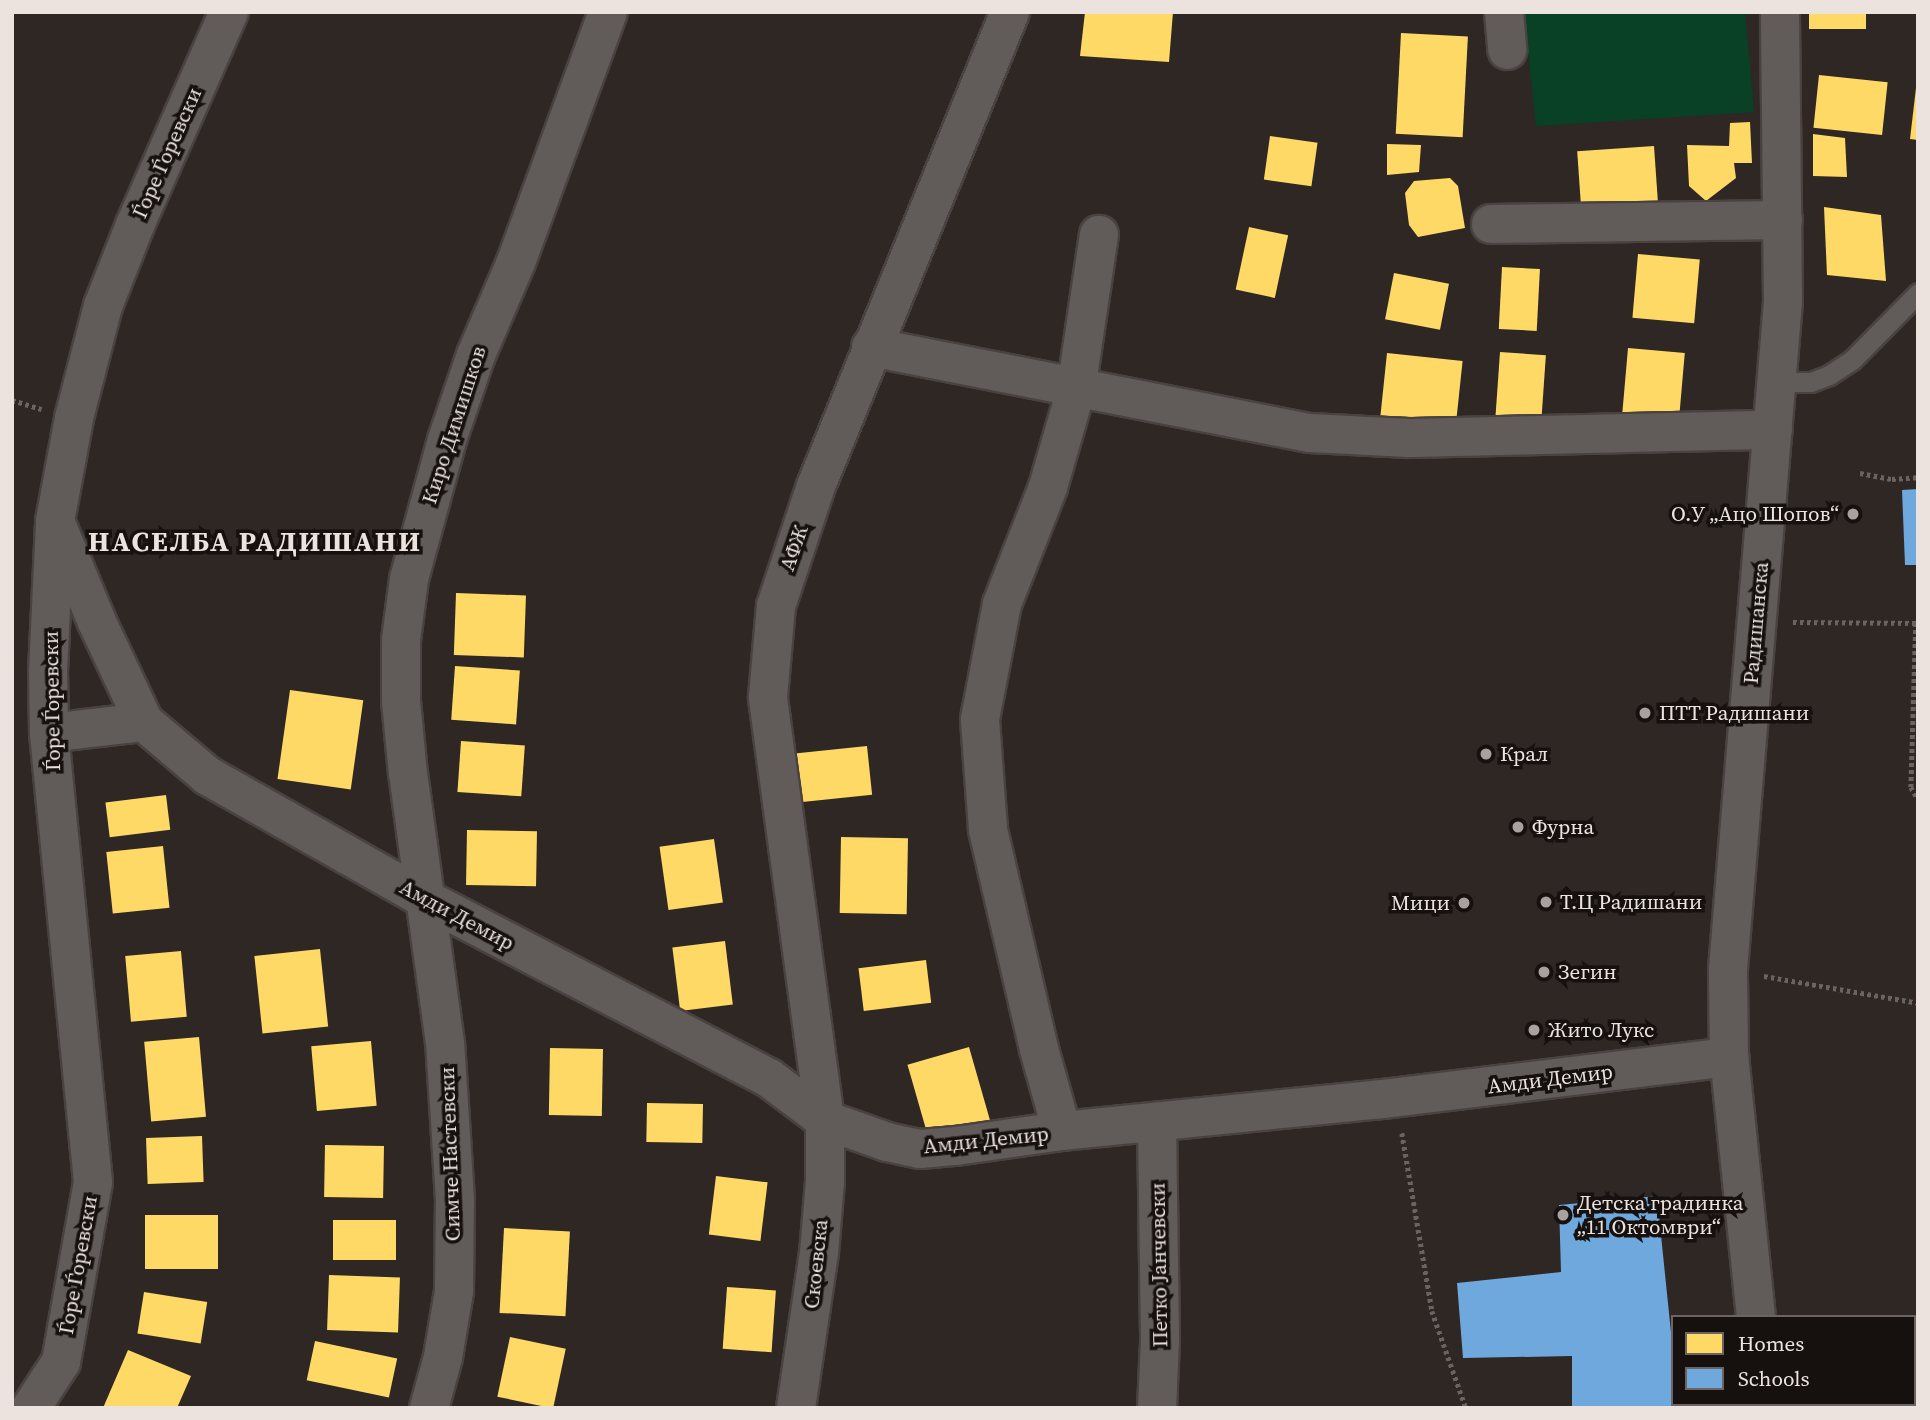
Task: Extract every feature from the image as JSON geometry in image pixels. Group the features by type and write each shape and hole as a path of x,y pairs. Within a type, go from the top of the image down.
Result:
{"street":[{"name":"Ѓоре Ѓоревски","path":"31,1408 61,1362 93,1182 49,733 48,672 55,521 74,418 103,306 135,225 229,12"},
{"name":"Киро Димишков","path":"425,899 401,701 401,640 409,579 447,440 476,355 516,262 608,12"},
{"name":"АФЖ","path":"825,1120 768,697 770,641 784,574 871,346 1010,12"},
{"path":"1504,12 1507,50"},
{"name":"Радишанска","path":"1756,1315 1729,1057 1728,970 1754,621 1778,382 1783,220 1780,12"},
{"path":"1491,224 1783,220"},
{"path":"1062,1131 1039,1049 988,829 980,719 1002,604 1048,487 1076,390 1099,235"},
{"path":"871,346 1076,390 1310,433 1409,439 1773,430"},
{"name":"Амди Демир","path":"55,521 97,622 144,722 208,776 425,899 769,1078 825,1120 887,1142 920,1149 1062,1131 1396,1097 1729,1057"},
{"path":"49,733 144,722"},
{"name":"Симче Настевски","path":"425,899 445,1044 455,1200 454,1291 443,1357 429,1408"},
{"name":"Скоевска","path":"796,1408 819,1253 825,1182 825,1120"},
{"name":"Петко Јанчевски","path":"1157,1122 1160,1342 1157,1408"}],"lane":[{"path":"1778,382 1811,382 1829,375 1852,360 1918,293"}],"path":[{"path":"1860,473 1892,479 1918,477"},
{"path":"1754,621 1917,623 1911,787 1918,799"},
{"path":"1728,970 1918,1003"},
{"path":"1396,1097 1432,1311 1466,1408"}],"green space":[{"path":"1524,12 1745,12 1754,112 1536,126"}],"building: Homes":[{"path":"1085,12 1173,12 1169,62 1080,56"},
{"path":"1809,12 1866,12 1866,29 1809,29"},
{"path":"1401,33 1468,37 1463,137 1396,134"},
{"path":"1819,75 1888,82 1882,135 1813,128"},
{"path":"1916,88 1918,89 1918,140 1910,139"},
{"path":"1750,122 1752,163 1734,163 1736,178 1706,201 1689,186 1687,145 1729,146 1730,123"},
{"path":"1813,134 1845,138 1847,177 1813,176"},
{"path":"1270,136 1318,143 1311,186 1264,180"},
{"path":"1387,144 1421,145 1419,172 1387,175"},
{"path":"1654,146 1659,212 1582,217 1577,151"},
{"path":"1450,178 1458,186 1465,228 1418,237 1409,225 1405,193 1414,181"},
{"path":"1824,207 1881,215 1886,281 1827,275"},
{"path":"1249,227 1288,235 1275,298 1236,290"},
{"path":"1638,254 1700,259 1694,323 1632,318"},
{"path":"1502,267 1540,269 1537,331 1499,329"},
{"path":"1394,273 1449,284 1440,330 1385,319"},
{"path":"1628,348 1685,353 1678,429 1621,424"},
{"path":"1500,352 1546,355 1541,424 1495,421"},
{"path":"1387,353 1463,361 1455,429 1380,421"},
{"path":"456,593 526,595 524,657 454,655"},
{"path":"455,666 520,671 516,724 451,720"},
{"path":"290,690 363,700 351,789 277,779"},
{"path":"461,741 525,745 521,796 457,792"},
{"path":"867,746 872,795 798,803 792,754"},
{"path":"166,795 170,830 110,837 105,802"},
{"path":"467,830 537,831 536,886 466,885"},
{"path":"841,837 908,838 907,914 840,913"},
{"path":"714,839 723,902 668,910 660,847"},
{"path":"163,846 169,908 113,914 106,852"},
{"path":"725,941 733,1005 680,1011 672,947"},
{"path":"320,949 328,1027 263,1033 254,956"},
{"path":"181,951 187,1017 131,1022 125,956"},
{"path":"926,960 931,1003 864,1011 859,968"},
{"path":"199,1037 206,1117 151,1121 144,1042"},
{"path":"371,1041 377,1106 317,1111 311,1046"},
{"path":"969,1047 992,1127 930,1144 907,1065"},
{"path":"550,1048 603,1049 602,1116 549,1115"},
{"path":"647,1103 703,1104 702,1143 646,1142"},
{"path":"202,1136 204,1182 148,1184 146,1138"},
{"path":"325,1145 384,1146 383,1198 324,1197"},
{"path":"716,1176 768,1182 760,1241 709,1235"},
{"path":"145,1215 218,1215 218,1269 145,1269"},
{"path":"333,1220 396,1220 396,1260 333,1260"},
{"path":"504,1228 570,1231 565,1316 500,1313"},
{"path":"329,1275 400,1277 398,1332 327,1330"},
{"path":"727,1287 776,1290 772,1352 723,1349"},
{"path":"144,1292 207,1302 201,1343 137,1333"},
{"path":"510,1337 566,1349 553,1408 497,1397"},
{"path":"315,1341 397,1358 389,1398 307,1380"},
{"path":"128,1350 191,1376 177,1408 103,1408"}],"building: Schools":[{"path":"1918,489 1918,565 1905,565 1902,490"},
{"path":"1657,1196 1671,1332 1673,1406 1572,1408 1572,1356 1463,1358 1457,1283 1561,1272 1559,1205"}],"place":[{"name":"О.У „Ацо Шопов“","path":"1853,514"},
{"name":"ПТТ Радишани","path":"1645,713"},
{"name":"Крал","path":"1486,754"},
{"name":"Фурна","path":"1518,827"},
{"name":"Т.Ц Радишани","path":"1546,902"},
{"name":"Мици","path":"1464,903"},
{"name":"Зегин","path":"1544,972"},
{"name":"Жито Лукс","path":"1534,1030"},
{"name":"Детска градинка „11 Октомври“","path":"1563,1215"}],"district":[{"name":"НАСЕЛБА РАДИШАНИ","path":"255,541"}]}
